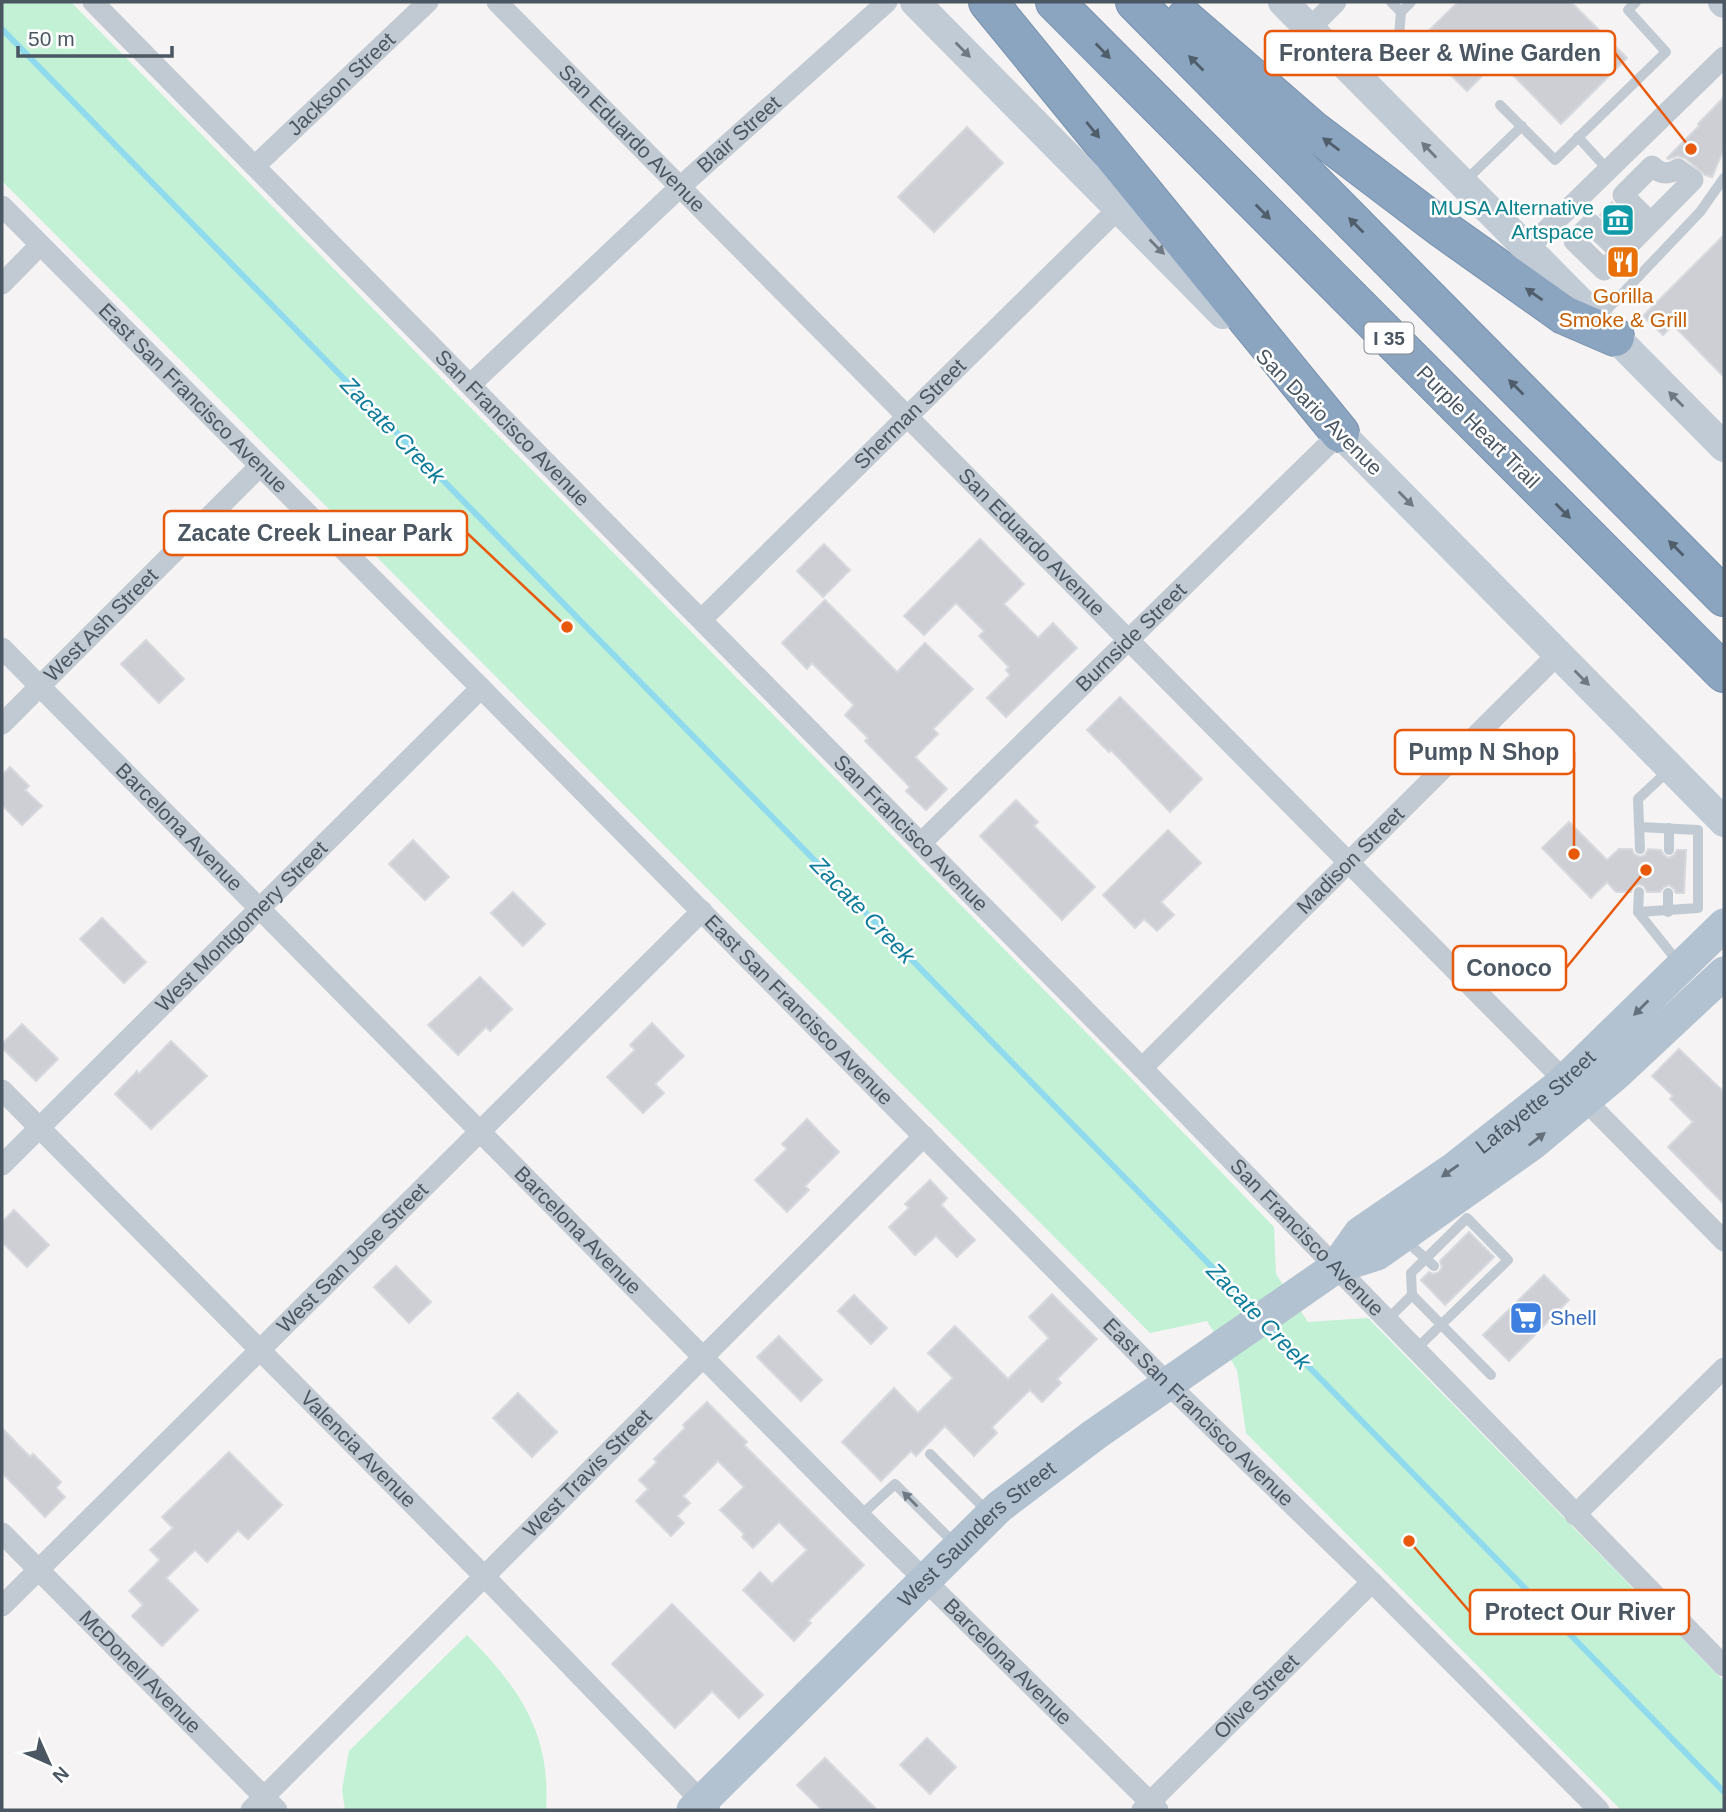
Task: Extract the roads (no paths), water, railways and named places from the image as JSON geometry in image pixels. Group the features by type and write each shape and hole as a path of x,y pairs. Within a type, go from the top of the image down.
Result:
{"highway":[{"path":"988,2 1340,433"},
{"name":"Purple Heart Trail","path":"1055,2 1724,673"},
{"name":"I 35","path":"1135,2 1724,597"},
{"path":"1165,2 1314,131 1443,229 1564,315 1606,328"}],"main road":[{"name":"San Dario Avenue","path":"915,2 1710,810"},
{"path":"1283,2 1724,447"},
{"name":"Lafayette Street","path":"1292,1298 1336,1267 1377,1254 1401,1237 1459,1210 1532,1144 1682,967 1711,921"},
{"name":"Lafayette Street","path":"1336,1267 1360,1233 1456,1167 1575,1091 1724,973"},
{"name":"West Saunders Street","path":"702,1807 991,1515 1036,1477 1292,1298"}],"street":[{"name":"San Francisco Avenue","path":"93,2 1142,1068 1724,1666"},
{"name":"Jackson Street","path":"255,166 428,2"},
{"name":"San Eduardo Avenue","path":"497,2 906,418 1724,1241"},
{"name":"Blair Street","path":"471,384 680,187 887,2"},
{"path":"1310,28 1336,2"},
{"path":"1527,249 1724,57"},
{"path":"1651,166 1657,172 1666,174 1678,169 1693,180 1604,270 1574,241 1591,224 1615,247 1644,216 1623,195 1651,166"},
{"name":"East San Francisco Avenue","path":"2,206 1168,1384 1372,1583 1591,1808"},
{"name":"Sherman Street","path":"702,620 1119,208"},
{"path":"2,284 40,245"},
{"name":"Burnside Street","path":"921,843 1340,433"},
{"name":"West Ash Street","path":"2,724 260,466"},
{"name":"Barcelona Avenue","path":"2,648 1150,1808"},
{"name":"Madison Street","path":"1142,1068 1558,654"},
{"name":"West Montgomery Street","path":"2,1165 481,688"},
{"name":"West San Jose Street","path":"2,1606 702,911"},
{"name":"Valencia Avenue","path":"2,1090 484,1576 702,1807"},
{"name":"West Travis Street","path":"264,1806 484,1576 924,1136"},
{"path":"1575,1515 1724,1368"},
{"name":"McDonell Avenue","path":"2,1533 264,1806"},
{"name":"Olive Street","path":"1150,1808 1372,1583"}],"lane":[{"path":"1391,2 1401,12"},
{"path":"1411,2 1401,12 1399,36 1426,70"},
{"path":"1500,104 1555,160 1666,52 1628,4"},
{"path":"1462,184 1522,127"},
{"path":"1578,137 1608,170"},
{"path":"1606,328 1700,212 1724,178"},
{"path":"1640,849 1638,799 1671,768"},
{"path":"1638,912 1668,912 1711,921 1710,810 1669,828 1640,827"},
{"path":"1669,828 1669,850"},
{"path":"1639,892 1638,912 1682,967"},
{"path":"1668,893 1668,912"},
{"path":"1416,1349 1442,1324 1464,1294 1483,1276 1508,1259 1459,1210 1449,1244 1430,1262 1411,1273 1412,1295 1442,1324 1490,1375"},
{"path":"1401,1237 1430,1262"},
{"path":"1387,1320 1412,1295"},
{"path":"930,1454 991,1515"},
{"path":"860,1516 895,1484 958,1547"}],"waterway":[{"name":"Zacate Creek","path":"2,29 1256,1312"},
{"name":"Zacate Creek","path":"1268,1325 1724,1792"}],"place":[{"name":"Frontera Beer & Wine Garden","path":"1691,149"},
{"name":"MUSA Alternative Artspace","path":"1618,220"},
{"name":"Gorilla Smoke & Grill","path":"1623,262"},
{"name":"Zacate Creek Linear Park","path":"567,627"},
{"name":"Pump N Shop","path":"1574,854"},
{"name":"Conoco","path":"1646,870"},
{"name":"Shell","path":"1526,1318"},
{"name":"Protect Our River","path":"1409,1541"}]}
